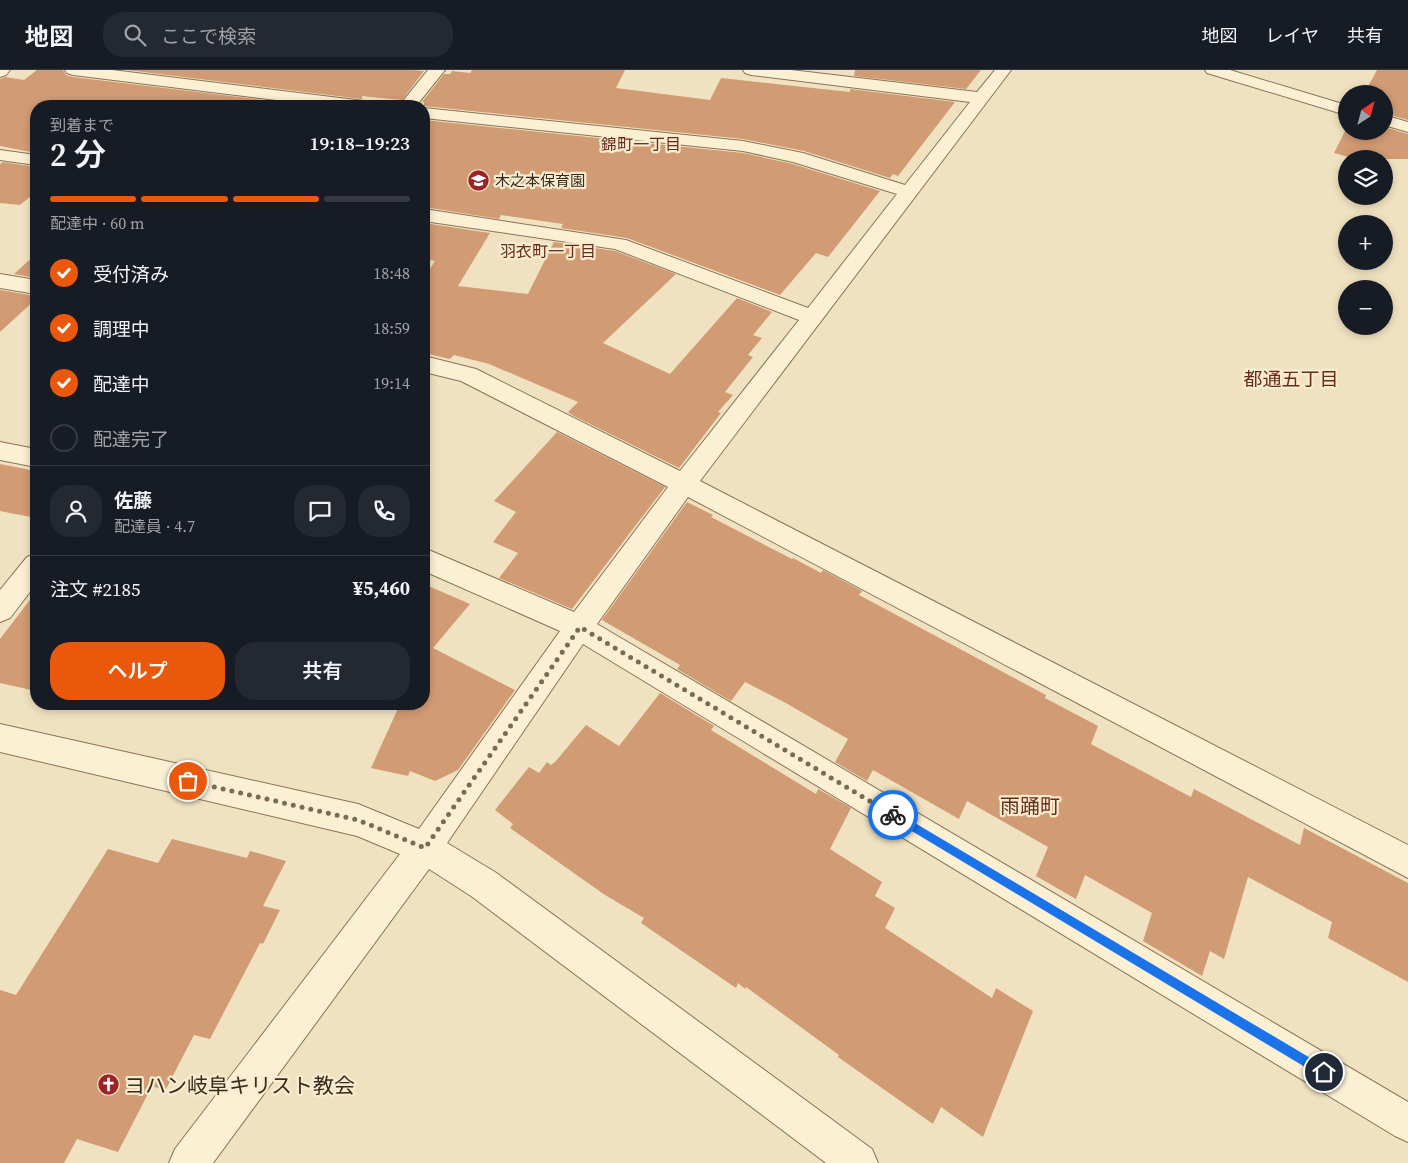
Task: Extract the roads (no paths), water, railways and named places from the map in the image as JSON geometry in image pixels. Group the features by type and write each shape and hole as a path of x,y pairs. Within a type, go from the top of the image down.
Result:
{"street":[{"path":"74,70 316,100"},
{"path":"413,100 437,70"},
{"path":"750,70 982,98"},
{"path":"190,1163 425,848 580,627 684,484 1003,70"},
{"path":"1213,70 1338,108"},
{"path":"430,114 743,146 797,157 909,192"},
{"path":"1393,123 1408,127"},
{"path":"0,155 30,159"},
{"path":"430,216 619,244 812,317"},
{"path":"0,281 30,286"},
{"path":"430,366 468,375 549,418 684,484 1408,862"},
{"path":"0,451 30,457"},
{"path":"430,562 580,627 1408,1122"},
{"path":"0,610 30,572"},
{"path":"0,738 358,820 425,848 483,884 858,1163"}],"place":[{"name":"木之本保育園","path":"479,180"},
{"name":"ヨハン岐阜キリスト教会","path":"108,1085"}],"district":[{"name":"錦町一丁目","path":"641,144"},
{"name":"羽衣町一丁目","path":"548,251"},
{"name":"都通五丁目","path":"1291,379"},
{"name":"雨踊町","path":"1030,806"}]}
